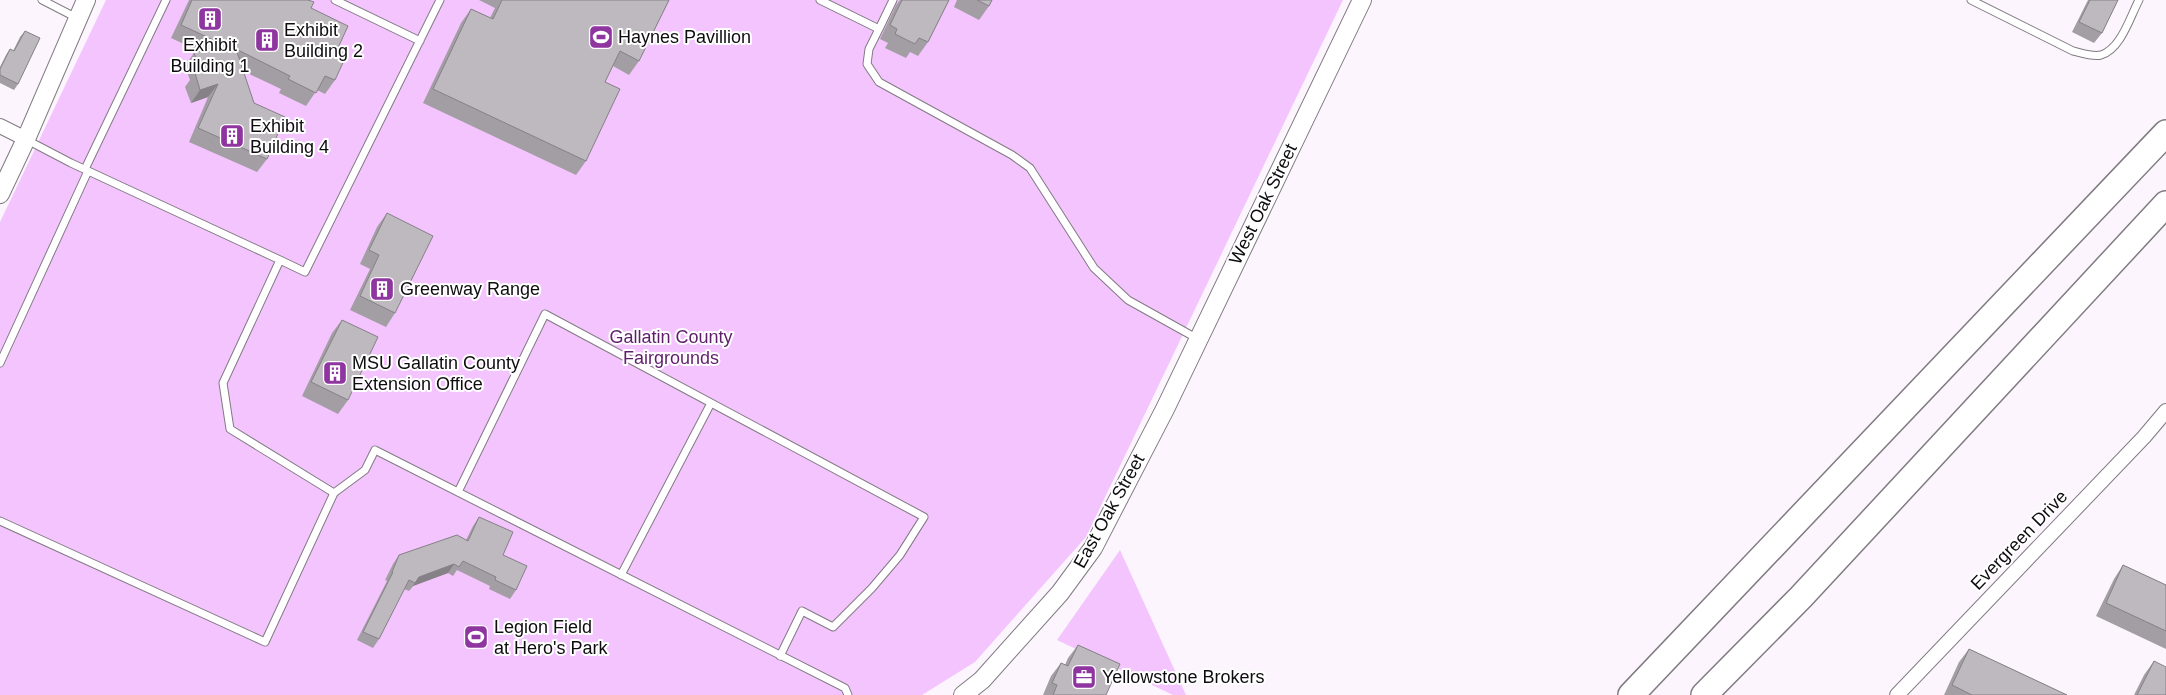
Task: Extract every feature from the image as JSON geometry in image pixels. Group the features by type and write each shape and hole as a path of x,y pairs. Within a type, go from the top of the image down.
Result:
{"highway":[{"path":"1631,695 2166,133"},
{"path":"1704,695 1801,598 2166,204"}],"street":[{"path":"0,194 26,140 86,0"},
{"name":"West Oak Street","path":"1164,409 1362,0"},
{"path":"0,126 26,140"},
{"name":"East Oak Street","path":"963,695 982,680 1060,593 1093,548 1164,409"},
{"name":"Evergreen Drive","path":"1898,695 2144,437 2166,411"}],"lane":[{"path":"42,0 77,18"},
{"path":"0,363 86,170 166,0"},
{"path":"335,0 420,40"},
{"path":"26,140 305,272 440,0"},
{"path":"820,0 879,29"},
{"path":"893,0 869,49 867,64 879,82 1012,155 1030,168 1094,268 1128,300 1198,339"},
{"path":"1971,0 2073,51 2090,55 2102,55 2116,45 2139,0"},
{"path":"280,260 223,383 230,429 334,493"},
{"path":"458,492 545,314 924,517 900,555 884,575 833,627 802,610 780,656"},
{"path":"620,575 711,403"},
{"path":"0,520 265,642 334,493 365,470 375,450 845,688 848,695"}],"green space":[{"name":"Gallatin County Fairgrounds","path":"106,0 1343,0 1086,537 975,662 922,695 0,695 0,222"},
{"path":"1120,550 1186,695 1173,695 1057,640"}],"building":[{"path":"192,0 308,0 314,2 311,8 348,26 337,50 347,54 335,80 325,76 316,93 288,79 290,76 236,49 254,103 285,117 267,159 198,128 218,84 200,90 195,73 201,71 194,53 222,44 181,25"},
{"path":"502,0 669,0 639,61 620,51 605,82 620,89 586,161 433,89 471,9 493,19"},
{"path":"902,0 949,0 928,42 919,38 915,44 895,34 897,29 890,25"},
{"path":"977,0 992,0 989,6"},
{"path":"2090,0 2118,0 2102,33 2079,22"},
{"path":"25,31 40,38 18,84 0,75 0,69 10,49 14,51"},
{"name":"Greenway Range","path":"387,213 433,236 395,313 360,296 379,255 369,250"},
{"name":"MSU Gallatin County Extension Office","path":"342,320 378,337 348,400 311,382"},
{"path":"479,517 513,532 503,555 527,566 516,590 495,580 496,577 463,561 459,567 454,564 419,577 415,583 409,580 379,639 363,632 393,572 399,555 457,535 468,541"},
{"path":"2123,565 2166,585 2166,631 2106,603"},
{"name":"Yellowstone Brokers","path":"1078,645 1120,664 1106,695 1053,695 1057,685 1052,683 1061,663 1068,666"},
{"path":"1969,649 2067,695 1972,695 1952,685"},
{"path":"2154,661 2166,667 2166,695 2137,695"}],"place":[{"name":"Exhibit Building 1","path":"210,19"},
{"name":"Haynes Pavillion","path":"601,37"},
{"name":"Exhibit Building 2","path":"267,40"},
{"name":"Exhibit Building 4","path":"232,136"},
{"name":"Greenway Range","path":"382,289"},
{"name":"MSU Gallatin County Extension Office","path":"335,373"},
{"name":"Legion Field at Hero's Park","path":"476,637"},
{"name":"Yellowstone Brokers","path":"1084,677"}]}
